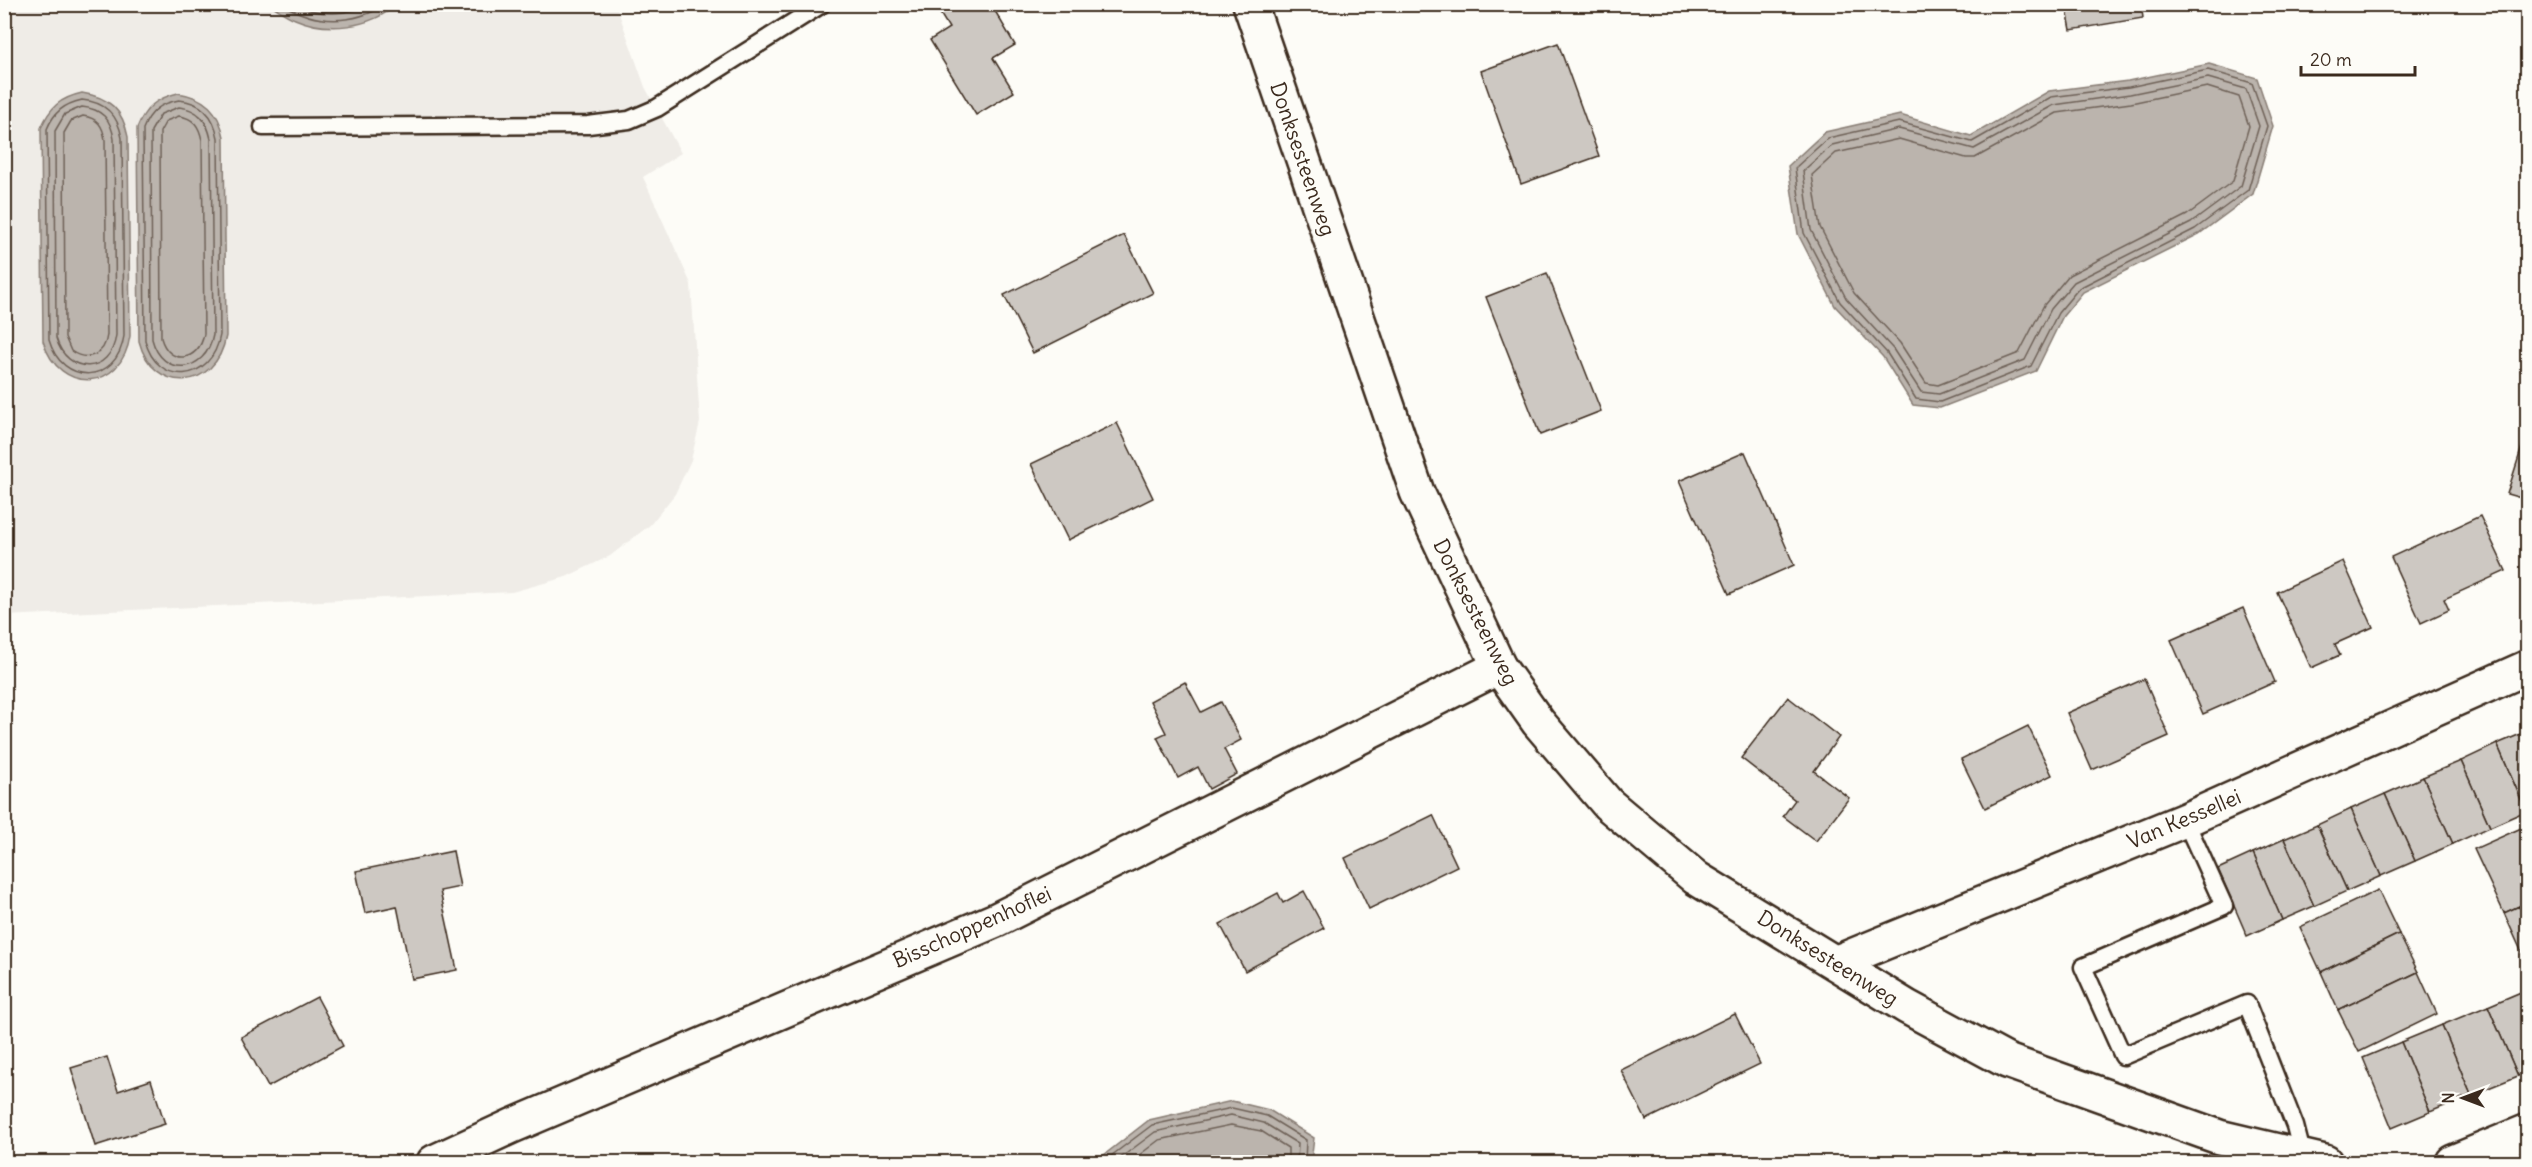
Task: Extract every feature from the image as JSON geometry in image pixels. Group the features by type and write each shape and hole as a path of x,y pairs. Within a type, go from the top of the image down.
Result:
{"street":[{"name":"Donksesteenweg","path":"1250,4 1417,492 1499,667 1538,722 1608,804 1696,878 1837,962 1907,1007 2007,1061 2219,1137 2314,1160"},
{"name":"Bisschoppenhoflei","path":"434,1162 512,1126 996,920 1499,667"},
{"name":"Van Kessellei","path":"1837,962 2185,820 2528,667"},
{"path":"2453,1162 2528,1131"}],"lane":[{"path":"263,127 588,125 629,120 657,108 822,4"},
{"path":"2185,820 2224,906 2083,967 2123,1056 2247,1004 2295,1126 2314,1160"}],"shaded area":[{"path":"4,5 616,5 645,87 681,153 643,177 691,284 700,422 691,460 675,494 650,525 610,556 566,577 512,592 5,616"}],"water":[{"path":"271,5 396,5 374,19 334,27 307,23 288,16"},
{"path":"2209,64 2257,78 2273,126 2253,194 2199,234 2083,292 2063,316 2036,371 1940,408 1913,405 1883,357 1835,306 1798,234 1788,166 1825,132 1900,115 1971,136 2049,91 2128,81"},
{"path":"82,93 100,98 113,106 122,119 128,137 130,336 125,355 115,368 103,376 90,380 75,378 62,371 51,359 43,341 41,128 48,114 57,104"},
{"path":"178,93 196,98 209,107 219,120 224,137 226,336 220,355 210,368 198,376 184,380 170,378 157,371 146,359 139,341 137,128 144,114 153,104"},
{"path":"1232,1101 1269,1110 1314,1138 1311,1162 1095,1162 1149,1120"}],"building":[{"path":"947,4 991,4 1015,45 993,58 1014,92 976,115 930,40 949,28 938,10"},
{"path":"2066,4 2141,4 2143,18 2071,30"},
{"path":"1558,43 1599,156 1521,184 1481,71"},
{"path":"1124,235 1153,293 1033,353 1004,295"},
{"path":"1547,273 1601,411 1540,435 1486,297"},
{"path":"1117,423 1153,498 1068,540 1031,464"},
{"path":"2528,428 2528,500 2507,494"},
{"path":"1745,452 1794,565 1729,594 1679,481"},
{"path":"2480,516 2506,571 2444,599 2449,610 2421,623 2391,557"},
{"path":"2343,561 2373,627 2335,644 2340,655 2311,668 2277,592"},
{"path":"2243,608 2275,682 2203,714 2171,640"},
{"path":"2144,679 2169,736 2092,770 2067,713"},
{"path":"1185,682 1201,712 1221,702 1241,740 1224,749 1237,774 1209,789 1198,767 1178,778 1157,737 1166,733 1150,701"},
{"path":"1788,697 1839,737 1814,771 1849,798 1816,841 1783,816 1795,800 1741,758"},
{"path":"2028,726 2052,775 1985,808 1961,759"},
{"path":"2528,731 2528,811 2526,811 2497,744"},
{"path":"2497,744 2526,811 2490,827 2461,761"},
{"path":"2461,761 2490,827 2453,844 2423,777"},
{"path":"2423,777 2453,844 2415,861 2385,794"},
{"path":"2385,794 2415,861 2381,876 2351,809"},
{"path":"2351,809 2381,876 2347,891 2317,825"},
{"path":"1433,815 1457,866 1369,909 1345,858"},
{"path":"2317,825 2347,891 2314,906 2284,839"},
{"path":"2528,825 2528,902 2504,913 2474,849"},
{"path":"2284,839 2314,906 2282,920 2253,853"},
{"path":"453,851 460,887 440,891 457,970 412,979 397,906 365,913 356,871"},
{"path":"2253,853 2282,920 2247,936 2218,869"},
{"path":"2378,890 2399,934 2321,972 2300,927"},
{"path":"1304,891 1324,928 1245,971 1220,924 1278,893 1283,903"},
{"path":"2528,902 2528,966 2504,913"},
{"path":"2399,934 2418,972 2338,1010 2321,972"},
{"path":"2418,972 2437,1014 2359,1052 2338,1010"},
{"path":"2528,989 2528,1071 2518,1076 2488,1006"},
{"path":"317,997 343,1046 268,1087 241,1037"},
{"path":"2488,1006 2518,1076 2471,1095 2442,1025"},
{"path":"1735,1014 1760,1064 1646,1120 1621,1070"},
{"path":"2442,1025 2471,1095 2430,1112 2401,1042"},
{"path":"2401,1042 2430,1112 2392,1128 2363,1058"},
{"path":"107,1057 118,1091 151,1080 165,1124 95,1146 71,1068"}]}
